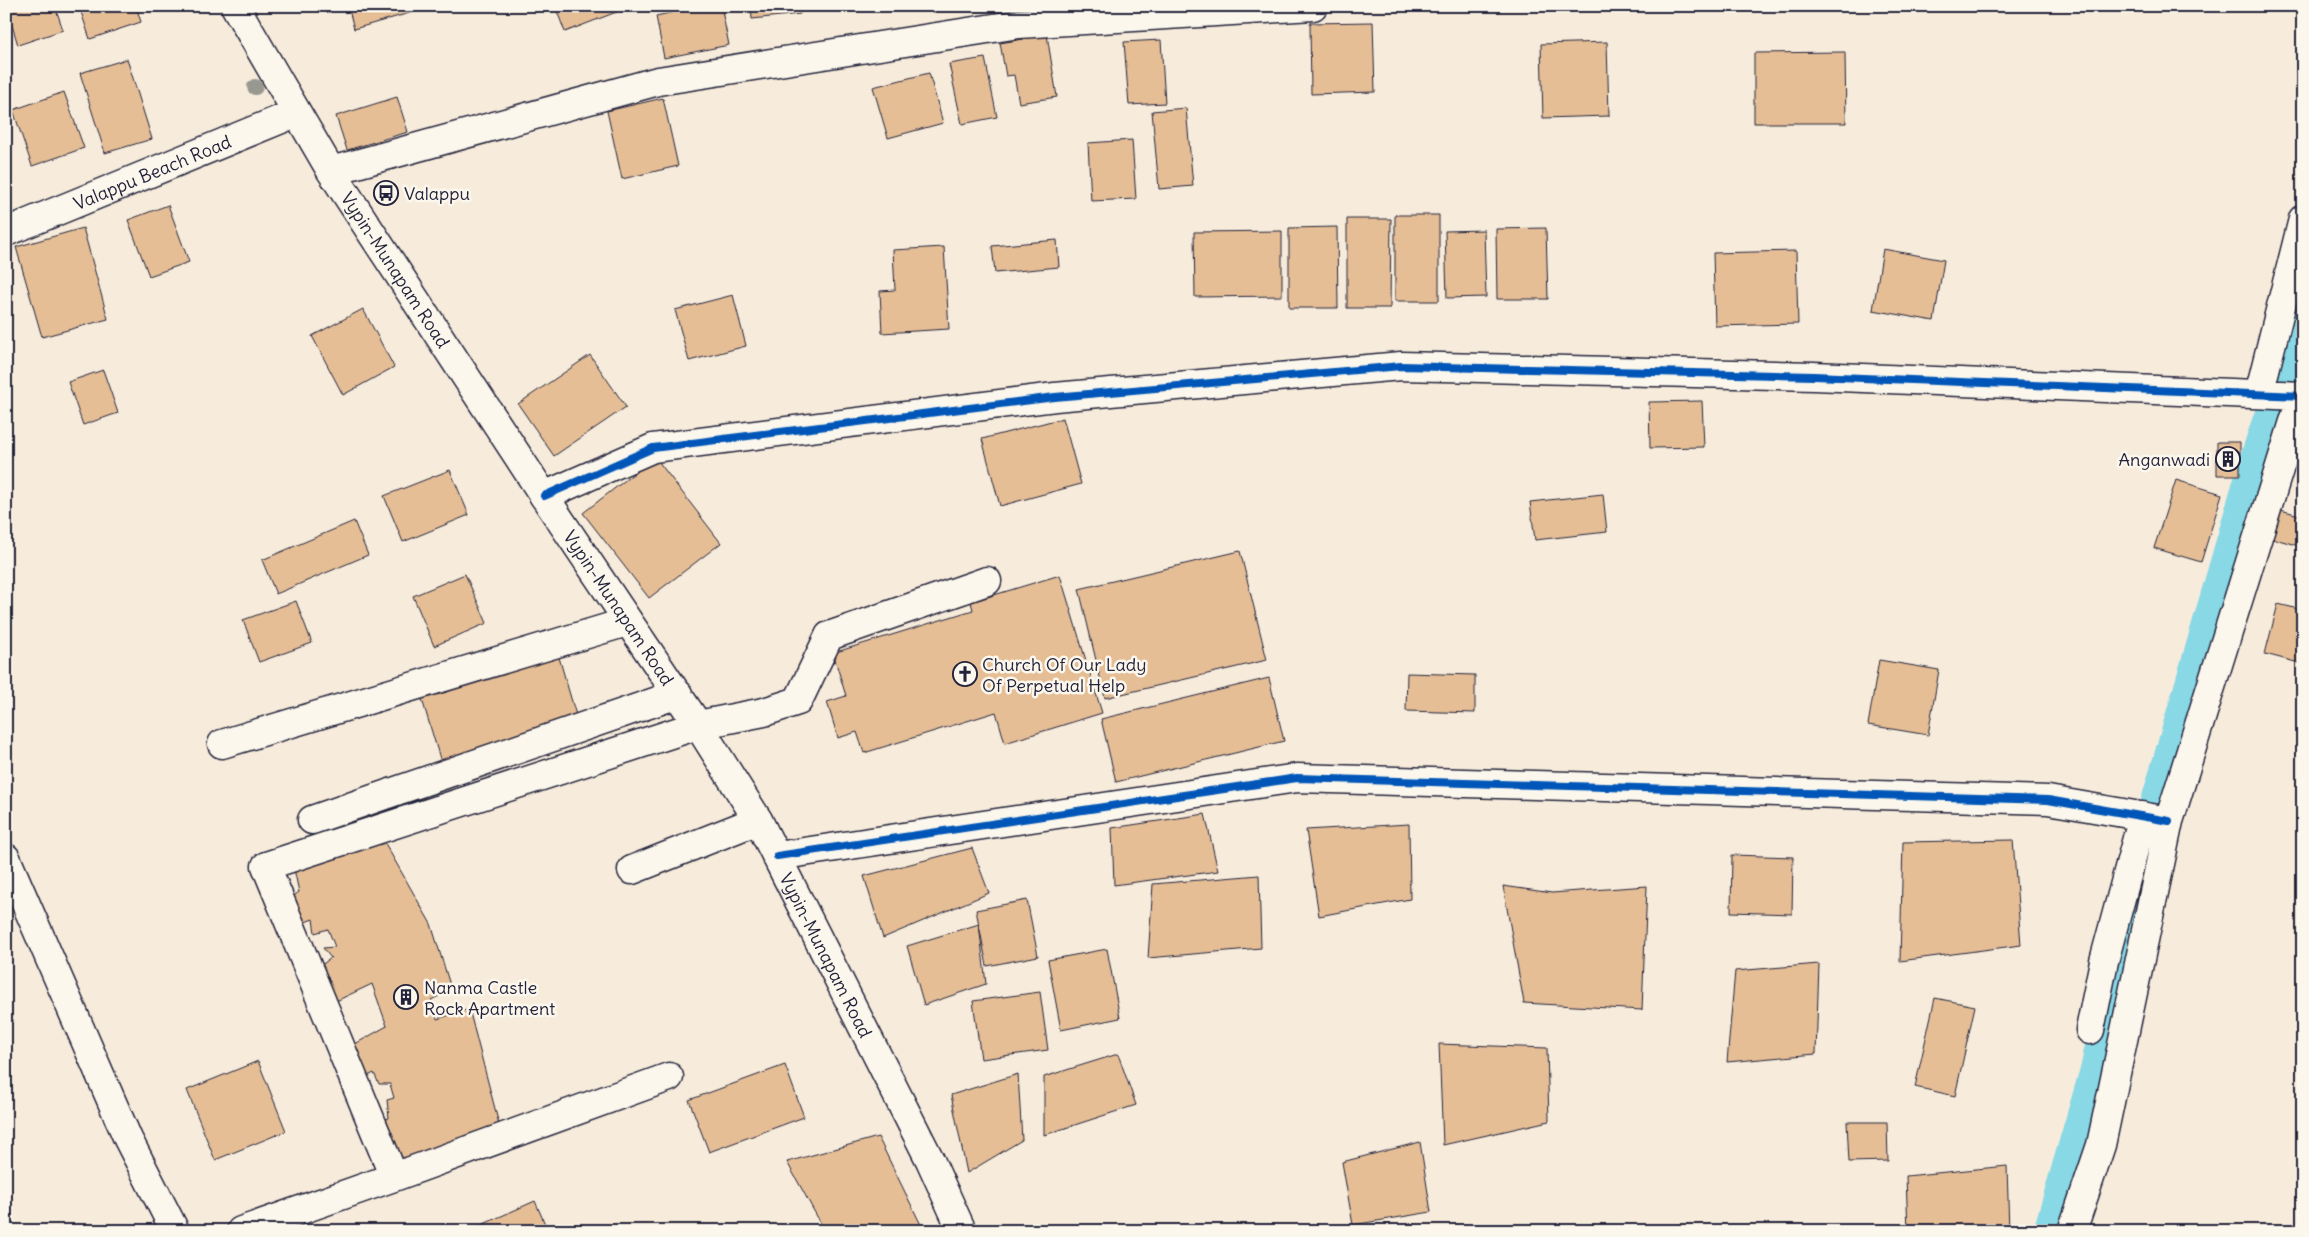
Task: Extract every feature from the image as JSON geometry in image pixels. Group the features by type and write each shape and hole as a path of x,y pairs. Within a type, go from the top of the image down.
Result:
{"street":[{"name":"Vypin-Munapam Road","path":"235,6 331,171 627,622 678,694 758,820 930,1160 962,1231"},
{"path":"331,171 658,81 1019,24 1313,6"},
{"name":"Valappu Beach Road","path":"6,232 296,113"},
{"path":"2260,394 2303,219"},
{"path":"544,496 653,448 1055,397 1401,366 1814,376 2303,396 2170,821 2101,1145 2072,1231"},
{"path":"394,1177 266,866 698,725 764,712 798,701 829,636 987,582"},
{"path":"222,744 627,622"},
{"path":"312,820 678,694"},
{"path":"777,856 1296,778 2048,800 2170,821"},
{"path":"2090,1030 2104,961 2143,816"},
{"path":"632,870 758,820"},
{"path":"6,858 128,1139 175,1231"},
{"path":"241,1231 669,1077"}],"building":[{"path":"6,6 55,6 63,30 18,45"},
{"path":"79,6 136,6 141,22 90,39"},
{"path":"348,6 434,6 354,29"},
{"path":"555,6 617,6 619,11 565,32"},
{"path":"701,6 721,6 729,45 664,58 656,16"},
{"path":"751,6 799,6 800,14 752,19"},
{"path":"843,6 874,6 844,12"},
{"path":"1373,22 1375,92 1311,94 1310,23"},
{"path":"1047,35 1057,97 1019,103 1014,75 1006,76 1000,43"},
{"path":"1161,40 1165,103 1129,105 1124,42"},
{"path":"1607,42 1609,116 1543,118 1541,44"},
{"path":"1845,52 1846,123 1754,123 1754,53"},
{"path":"985,58 997,117 962,124 949,64"},
{"path":"127,59 152,139 105,153 80,73"},
{"path":"929,73 943,123 888,138 873,87"},
{"path":"64,92 84,148 32,166 13,110"},
{"path":"397,97 408,132 347,150 336,116"},
{"path":"663,98 678,166 622,179 607,111"},
{"path":"1186,108 1193,186 1159,189 1152,111"},
{"path":"1132,140 1136,199 1091,201 1088,143"},
{"path":"168,205 189,262 149,276 128,220"},
{"path":"1395,215 1439,215 1439,301 1395,301"},
{"path":"1347,219 1391,219 1390,308 1347,308"},
{"path":"1337,227 1338,308 1289,308 1289,228"},
{"path":"83,228 108,319 42,337 16,247"},
{"path":"1546,228 1548,299 1497,299 1496,229"},
{"path":"1484,230 1486,297 1447,298 1445,231"},
{"path":"1282,231 1282,296 1195,297 1194,232"},
{"path":"1057,240 1059,267 995,273 992,246"},
{"path":"944,247 949,329 882,333 880,291 895,290 893,250"},
{"path":"1883,249 1944,260 1934,321 1873,310"},
{"path":"1796,251 1798,324 1715,326 1713,253"},
{"path":"733,295 746,346 689,361 675,310"},
{"path":"363,309 394,367 343,395 312,336"},
{"path":"590,355 626,407 554,456 518,404"},
{"path":"103,370 118,413 83,425 68,382"},
{"path":"1702,401 1704,447 1650,448 1649,402"},
{"path":"1063,418 1081,484 1000,506 982,439"},
{"name":"Anganwadi","path":"2217,442 2240,442 2240,475 2217,475"},
{"path":"655,457 721,543 649,598 583,513"},
{"path":"450,470 469,515 403,542 384,496"},
{"path":"2176,480 2222,494 2201,562 2154,548"},
{"path":"1603,494 1607,532 1535,540 1530,502"},
{"path":"2277,509 2303,516 2303,547 2268,537"},
{"path":"354,521 368,555 276,594 262,560"},
{"path":"1240,551 1267,660 1105,698 1079,589"},
{"path":"465,574 487,623 434,646 413,596"},
{"name":"Church Of Our Lady Of Perpetual Help","path":"1060,575 1102,713 1005,743 996,712 864,753 857,732 838,738 827,702 846,696 833,653 973,610 971,602"},
{"path":"296,601 312,643 259,662 243,620"},
{"path":"2278,604 2303,610 2303,664 2265,654"},
{"path":"6,615 11,628 6,629"},
{"path":"558,654 578,722 441,762 421,696"},
{"path":"1879,660 1939,670 1928,735 1868,725"},
{"path":"1407,673 1475,675 1475,713 1406,711"},
{"path":"1269,678 1284,741 1116,782 1101,719"},
{"path":"1205,814 1218,871 1114,885 1112,828"},
{"path":"1409,824 1410,899 1319,916 1306,830"},
{"name":"Nanma Castle Rock Apartment","path":"382,838 431,924 450,985 441,995 431,1000 437,1019 469,1009 501,1132 406,1160 391,1149 380,1121 389,1118 387,1100 394,1098 390,1084 379,1084 374,1073 362,1079 348,1048 387,1026 372,984 334,1002 320,966 331,958 323,948 335,947 328,929 315,933 313,919 300,924 291,898 299,892 294,869"},
{"path":"2013,840 2021,945 1900,961 1903,842"},
{"path":"972,848 989,893 883,938 864,876"},
{"path":"1732,855 1793,857 1792,914 1731,912"},
{"path":"1259,875 1261,948 1148,958 1153,884"},
{"path":"1503,886 1552,893 1647,886 1642,1010 1524,1003"},
{"path":"1027,900 1038,956 987,966 976,910"},
{"path":"979,924 986,984 924,1005 907,946"},
{"path":"1107,949 1120,1018 1061,1030 1048,960"},
{"path":"1819,964 1816,1054 1727,1062 1735,971"},
{"path":"1040,992 1048,1050 981,1059 973,1001"},
{"path":"1935,998 1975,1006 1955,1096 1915,1087"},
{"path":"1439,1044 1547,1048 1549,1121 1443,1145"},
{"path":"1118,1054 1136,1105 1044,1135 1044,1077"},
{"path":"258,1061 286,1131 215,1160 187,1090"},
{"path":"785,1065 804,1117 709,1152 689,1100"},
{"path":"1018,1074 1022,1140 967,1173 951,1095"},
{"path":"1847,1122 1887,1122 1888,1161 1849,1162"},
{"path":"878,1137 924,1231 825,1231 787,1162"},
{"path":"1420,1142 1431,1212 1353,1225 1342,1162"},
{"path":"2007,1166 2009,1231 1908,1231 1906,1176"},
{"path":"535,1201 548,1231 468,1231"}],"waterway":[{"path":"2053,1231 2100,1069 2138,880 2261,454 2303,327"}],"cycle path":[{"path":"544,496 653,448 1055,397 1401,366 1814,376 2303,396"},
{"path":"777,856 1297,778 2048,800 2169,821"}],"place":[{"name":"Valappu","path":"386,193"},
{"name":"Anganwadi","path":"2228,459"},
{"name":"Church Of Our Lady Of Perpetual Help","path":"965,674"},
{"name":"Nanma Castle Rock Apartment","path":"406,997"}]}
